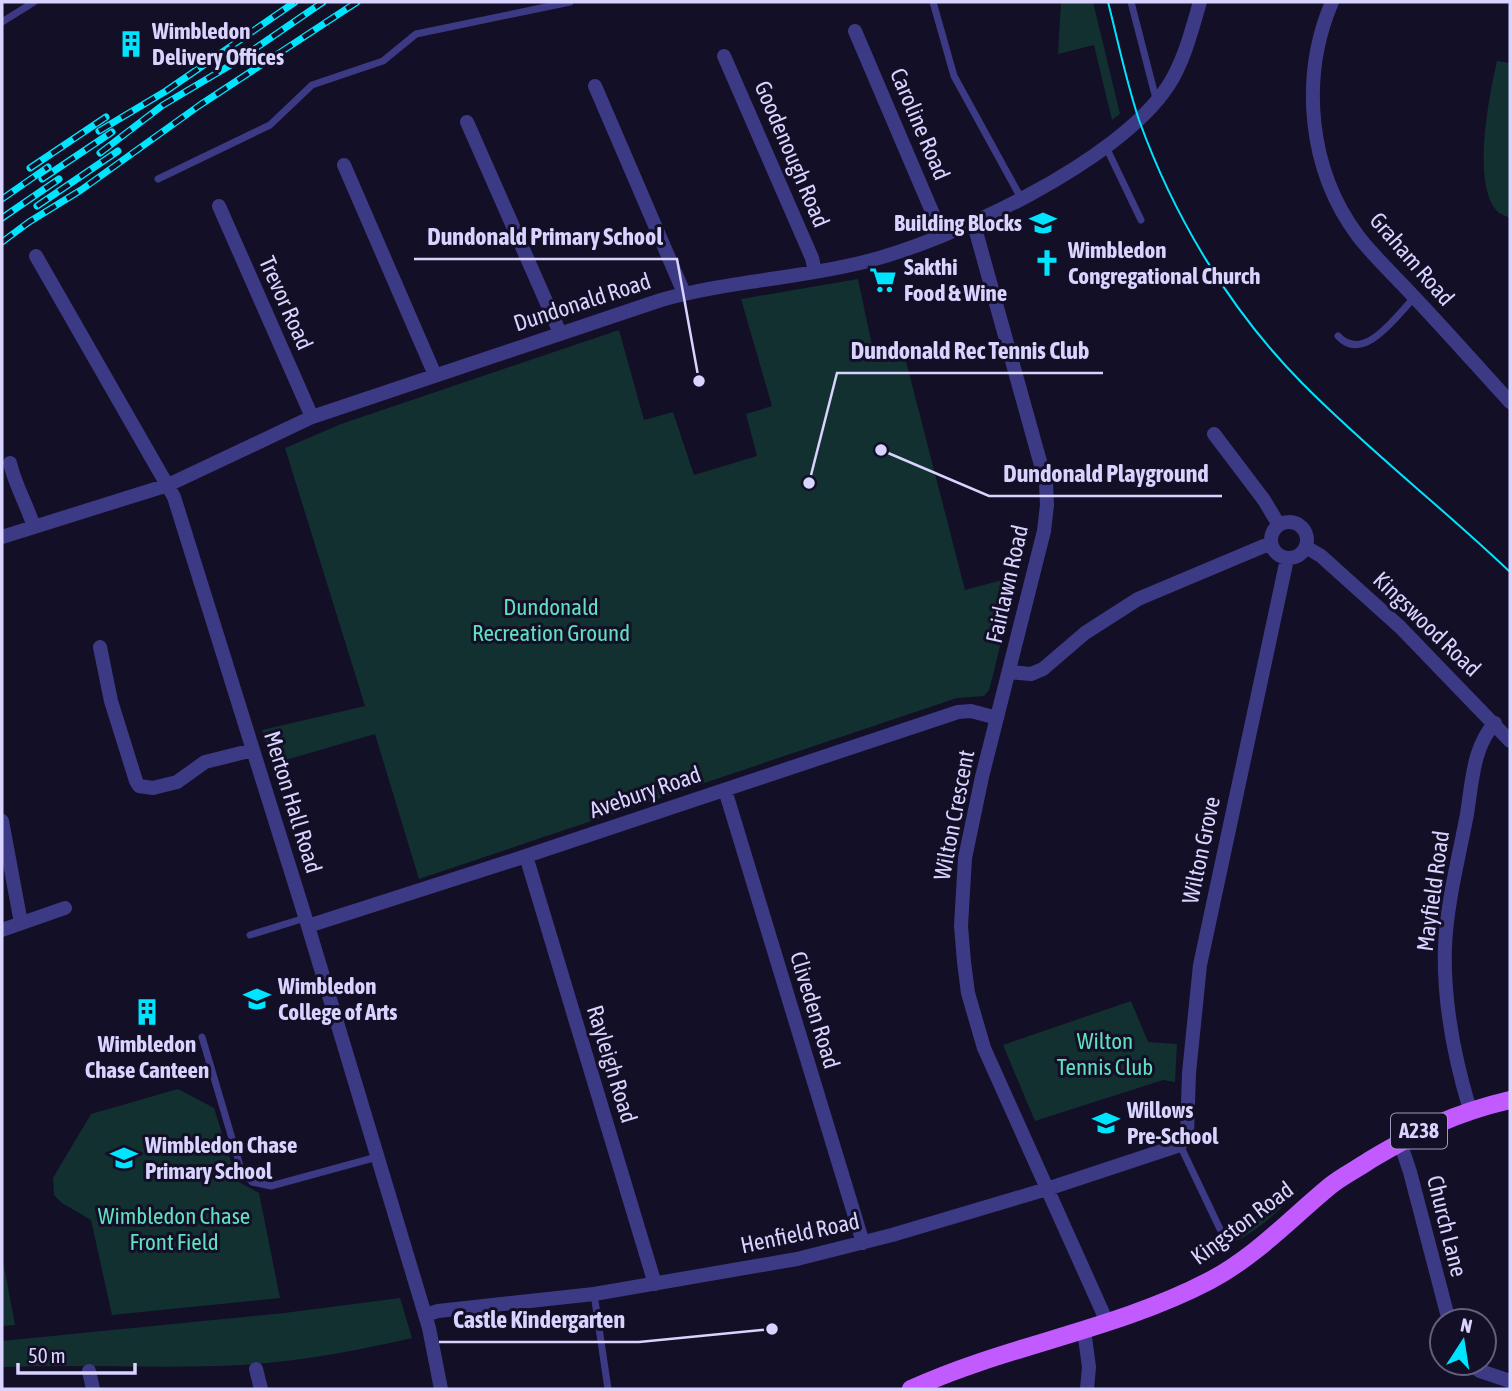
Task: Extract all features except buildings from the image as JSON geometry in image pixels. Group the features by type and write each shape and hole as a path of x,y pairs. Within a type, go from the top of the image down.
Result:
{"main road":[{"name":"Kingston Road","path":"911,1389 963,1368 1107,1322 1195,1288 1225,1272 1278,1233 1331,1185 1400,1142 1440,1121 1510,1100"}],"street":[{"name":"Dundonald Road","path":"2,537 168,485 312,417 684,293 815,272 886,256 942,235 1021,198 1106,148 1157,101 1169,86 1179,65 1200,2"},
{"name":"Graham Road","path":"1332,2 1318,45 1312,99 1314,129 1333,192 1358,236 1510,402"},
{"name":"Caroline Road","path":"855,31 942,235"},
{"name":"Goodenough Road","path":"724,56 812,258 815,272"},
{"path":"595,86 684,293"},
{"path":"467,122 560,333"},
{"path":"344,165 435,375"},
{"name":"Trevor Road","path":"219,206 312,417"},
{"name":"Fairlawn Road","path":"973,221 1043,472 1046,494 1044,531 1009,672"},
{"name":"Merton Hall Road","path":"36,256 168,485 181,519 307,922 425,1315 441,1389"},
{"path":"1214,434 1264,500 1279,525"},
{"path":"10,463 13,477 26,500 34,527"},
{"path":"1293,522 1306,531 1308,539 1302,554 1287,559 1279,556 1271,543 1271,536 1279,525 1293,522"},
{"path":"1009,672 1031,674 1043,670 1084,633 1138,599 1271,543"},
{"name":"Kingswood Road","path":"1306,547 1321,556 1373,601 1510,741"},
{"name":"Wilton Grove","path":"1177,1146 1187,1135 1189,1073 1199,965 1287,559"},
{"path":"100,647 111,701 139,786 153,788 177,782 205,762 253,750"},
{"name":"Wilton Crescent","path":"1009,672 965,858 961,926 964,962 972,1007 984,1048 1107,1322"},
{"name":"Avebury Road","path":"307,922 526,856 958,712 971,711 997,718"},
{"name":"Mayfield Road","path":"1470,1110 1460,1077 1450,1019 1445,945 1474,774 1485,734 1495,723"},
{"name":"Cliveden Road","path":"725,790 863,1243"},
{"path":"2,821 21,923"},
{"name":"Rayleigh Road","path":"526,856 655,1284"},
{"path":"2,930 65,908"},
{"name":"Church Lane","path":"1400,1142 1445,1307"},
{"name":"Henfield Road","path":"425,1315 438,1311 594,1294 797,1259 863,1243 1047,1189 1177,1146"},
{"path":"1084,1330 1089,1367 1087,1389"},
{"path":"256,1369 261,1389"},
{"path":"89,1371 93,1389"}],"lane":[{"path":"2,22 34,2"},
{"path":"158,179 270,125 312,85 383,61 416,34 570,2"},
{"path":"933,2 954,76 1021,198"},
{"path":"1131,2 1157,101"},
{"path":"1106,148 1141,220"},
{"path":"1338,336 1344,343 1359,346 1369,343 1415,298"},
{"path":"250,935 307,922"},
{"path":"202,1037 241,1170 252,1182 271,1186 377,1157"},
{"path":"1177,1146 1220,1229"},
{"path":"594,1294 608,1389"}],"green space":[{"path":"1061,2 1093,2 1120,114 1112,120 1094,45 1058,54"},
{"path":"1497,61 1510,63 1510,218 1496,210 1489,197 1485,179 1484,138"},
{"name":"Dundonald Recreation Ground","path":"858,279 873,350 901,342 965,590 1017,576 989,690 984,696 957,698 419,879 375,734 272,764 262,730 365,706 285,448 341,424 619,330 644,420 673,412 694,475 757,456 746,414 772,406 741,299"},
{"name":"Wilton Tennis Club","path":"1131,1001 1148,1042 1177,1044 1175,1082 1163,1080 1035,1121 1003,1045"},
{"name":"Wimbledon Chase Front Field","path":"178,1089 214,1108 237,1181 259,1193 280,1298 112,1315 91,1220 62,1203 54,1195 53,1178 91,1114"},
{"path":"1298,1189 1270,1218 1235,1241 1236,1229"},
{"path":"3,1261 15,1325 2,1326"},
{"path":"400,1298 412,1338 328,1355 243,1365 2,1367 2,1341 284,1313"}],"tram line":[{"path":"1108,2 1134,105 1153,156 1187,226 1228,293 1275,354 1302,383 1510,572"}],"railway":[{"path":"99,131 166,91 295,2"},
{"path":"100,153 163,105 234,63 323,2"},
{"path":"2,242 81,190 200,105 357,2"},
{"path":"30,168 106,117"},
{"path":"42,179 112,132"},
{"path":"37,206 118,151"},
{"path":"2,199 48,167"},
{"path":"2,218 59,179"}],"place":[{"name":"Wimbledon Delivery Offices","path":"131,44"},
{"name":"Building Blocks","path":"1043,223"},
{"name":"Wimbledon Congregational Church","path":"1047,263"},
{"name":"Sakthi Food & Wine","path":"883,280"},
{"name":"Dundonald Primary School","path":"699,381"},
{"name":"Dundonald Playground","path":"881,450"},
{"name":"Dundonald Rec Tennis Club","path":"809,483"},
{"name":"Wimbledon College of Arts","path":"257,999"},
{"name":"Wimbledon Chase Canteen","path":"147,1012"},
{"name":"Willows Pre-School","path":"1106,1123"},
{"name":"Wimbledon Chase Primary School","path":"124,1158"},
{"name":"Castle Kindergarten","path":"772,1329"}]}
